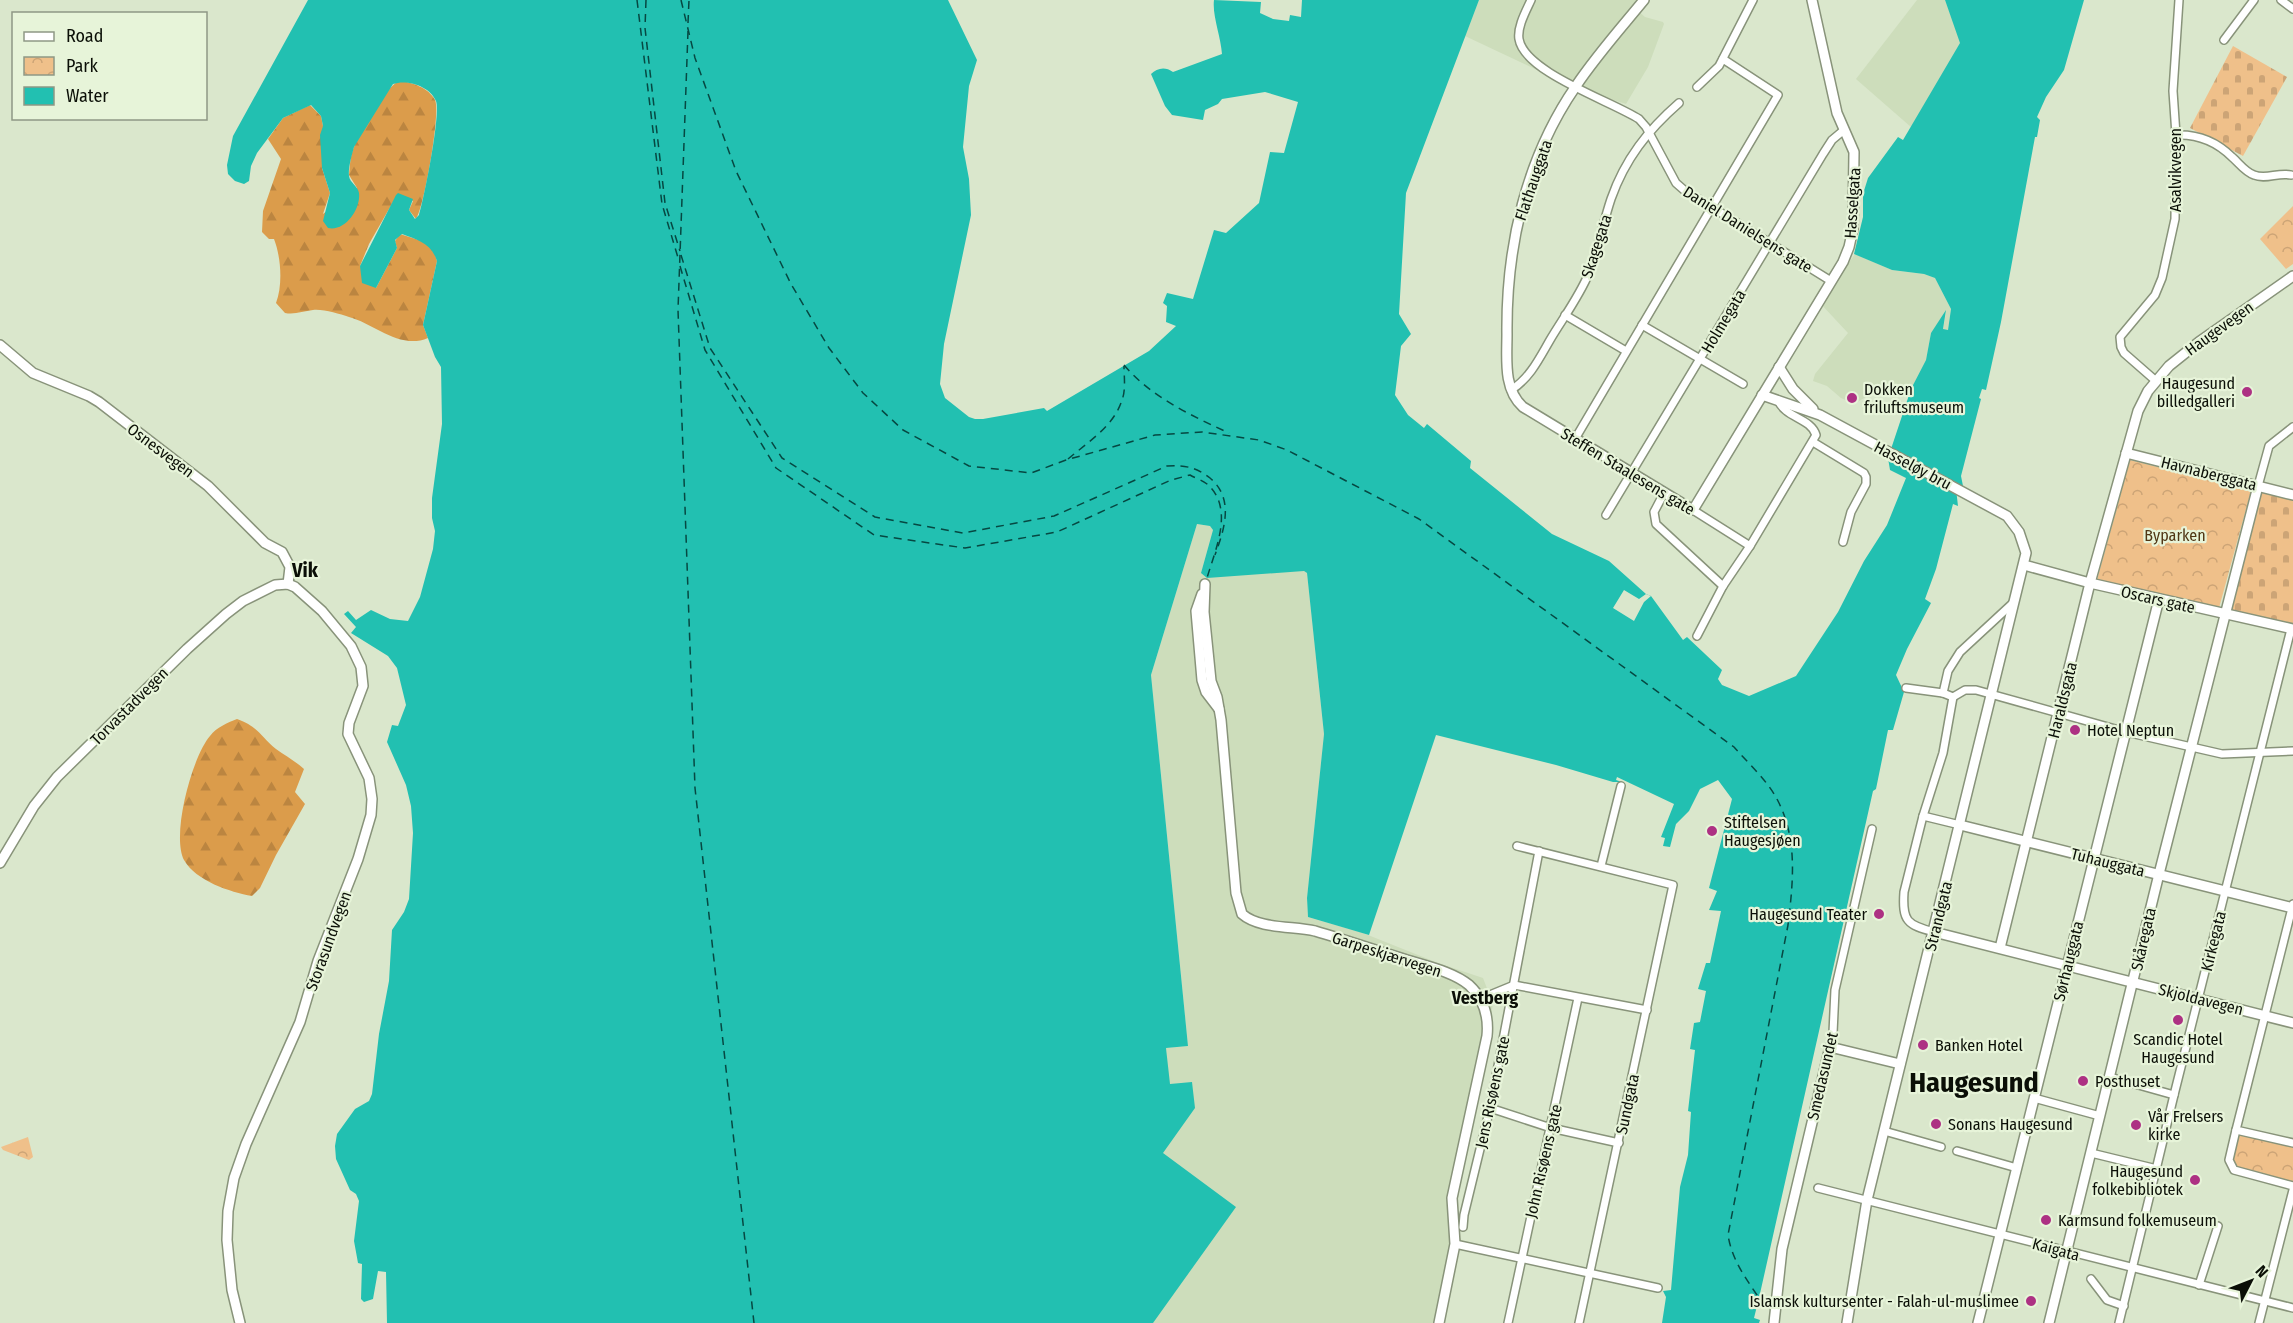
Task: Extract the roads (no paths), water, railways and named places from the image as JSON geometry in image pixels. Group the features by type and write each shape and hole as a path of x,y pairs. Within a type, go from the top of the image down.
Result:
{"street":[{"name":"Daniel Danielsens gate","path":"1531,0 1519,32 1521,46 1530,59 1575,87 1639,119 1676,183 1710,208 1831,281"},
{"name":"Flathauggata","path":"1511,390 1507,368 1507,326 1512,245 1538,159 1554,123 1575,87 1644,0"},
{"path":"1697,87 1724,59 1753,0"},
{"name":"Hasselgata","path":"1693,510 1831,281 1846,254 1853,228 1855,159 1852,144 1844,130 1833,96 1812,0"},
{"name":"Asalvikvegen","path":"2156,381 2124,352 2120,337 2155,295 2162,278 2177,205 2173,91 2179,0"},
{"path":"2224,40 2254,0"},
{"path":"2281,0 2293,9"},
{"path":"1575,439 1778,95 1724,59"},
{"name":"Skagegata","path":"1511,390 1530,374 1588,274 1611,198 1636,147 1648,132 1679,103"},
{"name":"Holmegata","path":"1606,515 1823,154 1844,130"},
{"path":"2176,135 2202,137 2225,151 2253,175 2261,177 2280,173 2292,175"},
{"name":"Haugevegen","path":"2126,453 2138,411 2156,381 2184,353 2293,277"},
{"path":"1565,315 1626,351"},
{"path":"1642,325 1743,384"},
{"name":"Osnesvegen","path":"0,345 33,373 99,402 208,486 265,543 282,552 290,567 288,585"},
{"path":"1779,367 1793,389 1820,415"},
{"name":"Steffen Staalesens gate","path":"1511,390 1523,407 1750,546"},
{"path":"1762,396 1820,415"},
{"path":"1697,636 1723,586 1750,546 1816,435 1815,431 1784,411 1778,400"},
{"name":"Hasseløy bru","path":"1820,415 2007,516"},
{"path":"2258,486 2269,446 2293,427"},
{"path":"1813,442 1864,473 1866,477 1866,484 1851,512 1843,542"},
{"name":"Havnaberggata","path":"2126,453 2293,495"},
{"name":"Haraldsgata","path":"2000,948 2090,583 2126,453"},
{"name":"Skåregata","path":"2049,1323 2159,874 2258,486"},
{"path":"1664,493 1654,512 1656,524 1723,586"},
{"name":"Strandgata","path":"1847,1323 1867,1200 2024,565 2026,553 2024,543 2007,516"},
{"name":"Oscars gate","path":"2024,565 2090,583 2292,629"},
{"name":"Garpeskjærvegen","path":"1206,581 1204,612 1211,681 1220,711 1236,893 1242,914 1257,923 1315,931 1445,973 1467,984 1480,999"},
{"name":"Torvastadvegen","path":"0,863 34,806 49,786 141,692 233,608 264,589 275,585 288,585"},
{"name":"Storasundvegen","path":"240,1323 232,1290 227,1240 228,1211 234,1179 246,1144 300,1022 318,961 366,835 372,806 369,778 348,734 349,723 363,686 358,660 343,635 322,610 303,592 288,585"},
{"name":"Sørhauggata","path":"1978,1323 2159,599"},
{"path":"1943,693 1948,671 1960,652 2015,601"},
{"name":"Kirkegata","path":"2119,1323 2292,629"},
{"path":"1906,688 1943,693 1953,697 1969,689 2126,732 2222,754 2293,751"},
{"path":"1934,932 1913,926 1904,915 1903,905 1905,882 1923,816 1944,753 1953,697"},
{"path":"1517,846 1601,866 1622,786"},
{"name":"Tuhauggata","path":"1923,816 2293,906"},
{"name":"Smedasundet","path":"1774,1323 1782,1249 1833,1033 1835,990 1872,829"},
{"name":"Jens Risøens gate","path":"1463,1227 1490,1108 1539,851"},
{"name":"Sundgata","path":"1579,1323 1673,885 1601,866"},
{"path":"2259,1323 2293,1188 2234,1170 2229,1160 2293,906"},
{"name":"Skjoldavegen","path":"1934,932 2293,1023"},
{"path":"1439,1323 1455,1244 1452,1198 1488,1026 1485,1008 1480,999 1514,985 1647,1010"},
{"name":"John Risøens gate","path":"1508,1323 1578,998"},
{"path":"1830,1047 1900,1064"},
{"path":"2110,1077 2174,1095"},
{"path":"2034,1098 2100,1116"},
{"path":"1490,1108 1551,1128 1619,1143"},
{"path":"2236,1130 2293,1143"},
{"path":"1884,1131 1941,1147"},
{"path":"1957,1151 2017,1168"},
{"path":"2091,1153 2157,1169"},
{"name":"Kaigata","path":"1818,1188 2293,1308"},
{"path":"2199,1285 2218,1226"},
{"path":"1455,1244 1658,1288"},
{"path":"2091,1279 2107,1300 2124,1306"}],"water":[{"path":"308,0 948,0 977,60 969,86 963,147 969,179 971,215 944,344 940,384 945,398 969,417 983,419 1044,408 1047,411 1149,351 1176,326 1166,322 1167,306 1163,303 1167,293 1193,299 1214,230 1226,233 1259,203 1270,152 1284,153 1298,102 1265,92 1222,99 1218,104 1205,110 1203,120 1172,115 1165,106 1151,74 1161,68 1173,72 1222,54 1214,0 1261,2 1260,13 1273,19 1289,21 1290,15 1301,17 1302,0 1479,0 1406,193 1399,314 1411,334 1401,346 1395,395 1408,415 1424,428 1427,424 1471,461 1470,468 1552,534 1609,561 1651,596 1683,640 1687,637 1722,670 1718,679 1722,685 1749,696 1796,676 1838,612 1864,561 1887,525 1906,478 1890,470 1888,458 1911,389 1926,360 1931,333 1946,310 1943,329 1948,330 1951,309 1935,278 1924,274 1892,270 1854,254 1863,217 1863,194 1868,178 1898,137 1903,140 1960,43 1945,0 2084,0 2064,70 2046,97 2037,117 2040,120 2001,322 1986,390 1982,389 1979,398 1981,399 1961,476 1963,486 1956,489 1958,506 1953,504 1936,569 1925,599 1931,603 1896,675 1904,692 1893,730 1888,730 1876,789 1873,791 1754,1318 1760,1320 1759,1323 1662,1323 1666,1297 1663,1291 1671,1290 1680,1187 1688,1155 1691,1112 1688,1111 1695,1050 1690,1049 1694,1023 1700,1022 1706,991 1698,989 1706,963 1710,963 1721,911 1709,910 1717,891 1709,888 1732,799 1718,780 1700,789 1689,811 1676,824 1670,847 1663,846 1665,838 1661,837 1674,804 1617,777 1616,780 1622,782 1613,782 1556,765 1436,735 1369,935 1308,917 1307,898 1324,734 1307,573 1304,571 1207,578 1201,573 1213,530 1210,526 1197,524 1151,675 1188,1046 1166,1048 1170,1084 1192,1082 1195,1108 1163,1153 1236,1207 1153,1323 387,1323 386,1272 378,1271 373,1299 364,1302 361,1299 362,1264 358,1263 354,1241 359,1201 356,1194 350,1190 336,1159 335,1146 337,1134 355,1109 369,1101 372,1094 379,1034 389,981 392,930 404,912 409,899 413,833 411,806 406,785 387,742 392,725 398,726 406,705 397,668 388,656 351,633 356,627 344,614 348,611 356,620 371,610 390,619 408,621 420,597 433,549 435,531 432,518 432,498 442,424 441,367 423,325 437,261 428,246 402,234 395,240 397,248 376,288 362,283 360,266 398,193 413,199 409,210 415,219 419,215 431,157 437,109 436,101 429,91 411,83 393,84 354,147 349,176 359,193 359,199 351,218 340,226 328,228 323,221 330,193 322,168 320,135 323,126 321,116 311,105 283,118 257,153 251,166 249,181 244,184 235,181 228,174 227,165 233,136"}],"place":[{"name":"Haugesund billedgalleri","path":"2247,392"},
{"name":"Dokken friluftsmuseum","path":"1852,398"},
{"name":"Hotel Neptun","path":"2075,730"},
{"name":"Stiftelsen Haugesjøen","path":"1712,831"},
{"name":"Haugesund Teater","path":"1879,914"},
{"name":"Scandic Hotel Haugesund","path":"2178,1020"},
{"name":"Banken Hotel","path":"1923,1045"},
{"name":"Posthuset","path":"2083,1081"},
{"name":"Sonans Haugesund","path":"1936,1124"},
{"name":"Vår Frelsers kirke","path":"2136,1125"},
{"name":"Haugesund folkebibliotek","path":"2195,1180"},
{"name":"Karmsund folkemuseum","path":"2046,1220"},
{"name":"Islamsk kultursenter - Falah-ul-muslimee","path":"2031,1301"}],"district":[{"name":"Vik","path":"305,570"},
{"name":"Vestberg","path":"1485,998"},
{"name":"Haugesund","path":"1974,1082"}],"park label":[{"name":"Byparken","path":"2175,535"}]}
